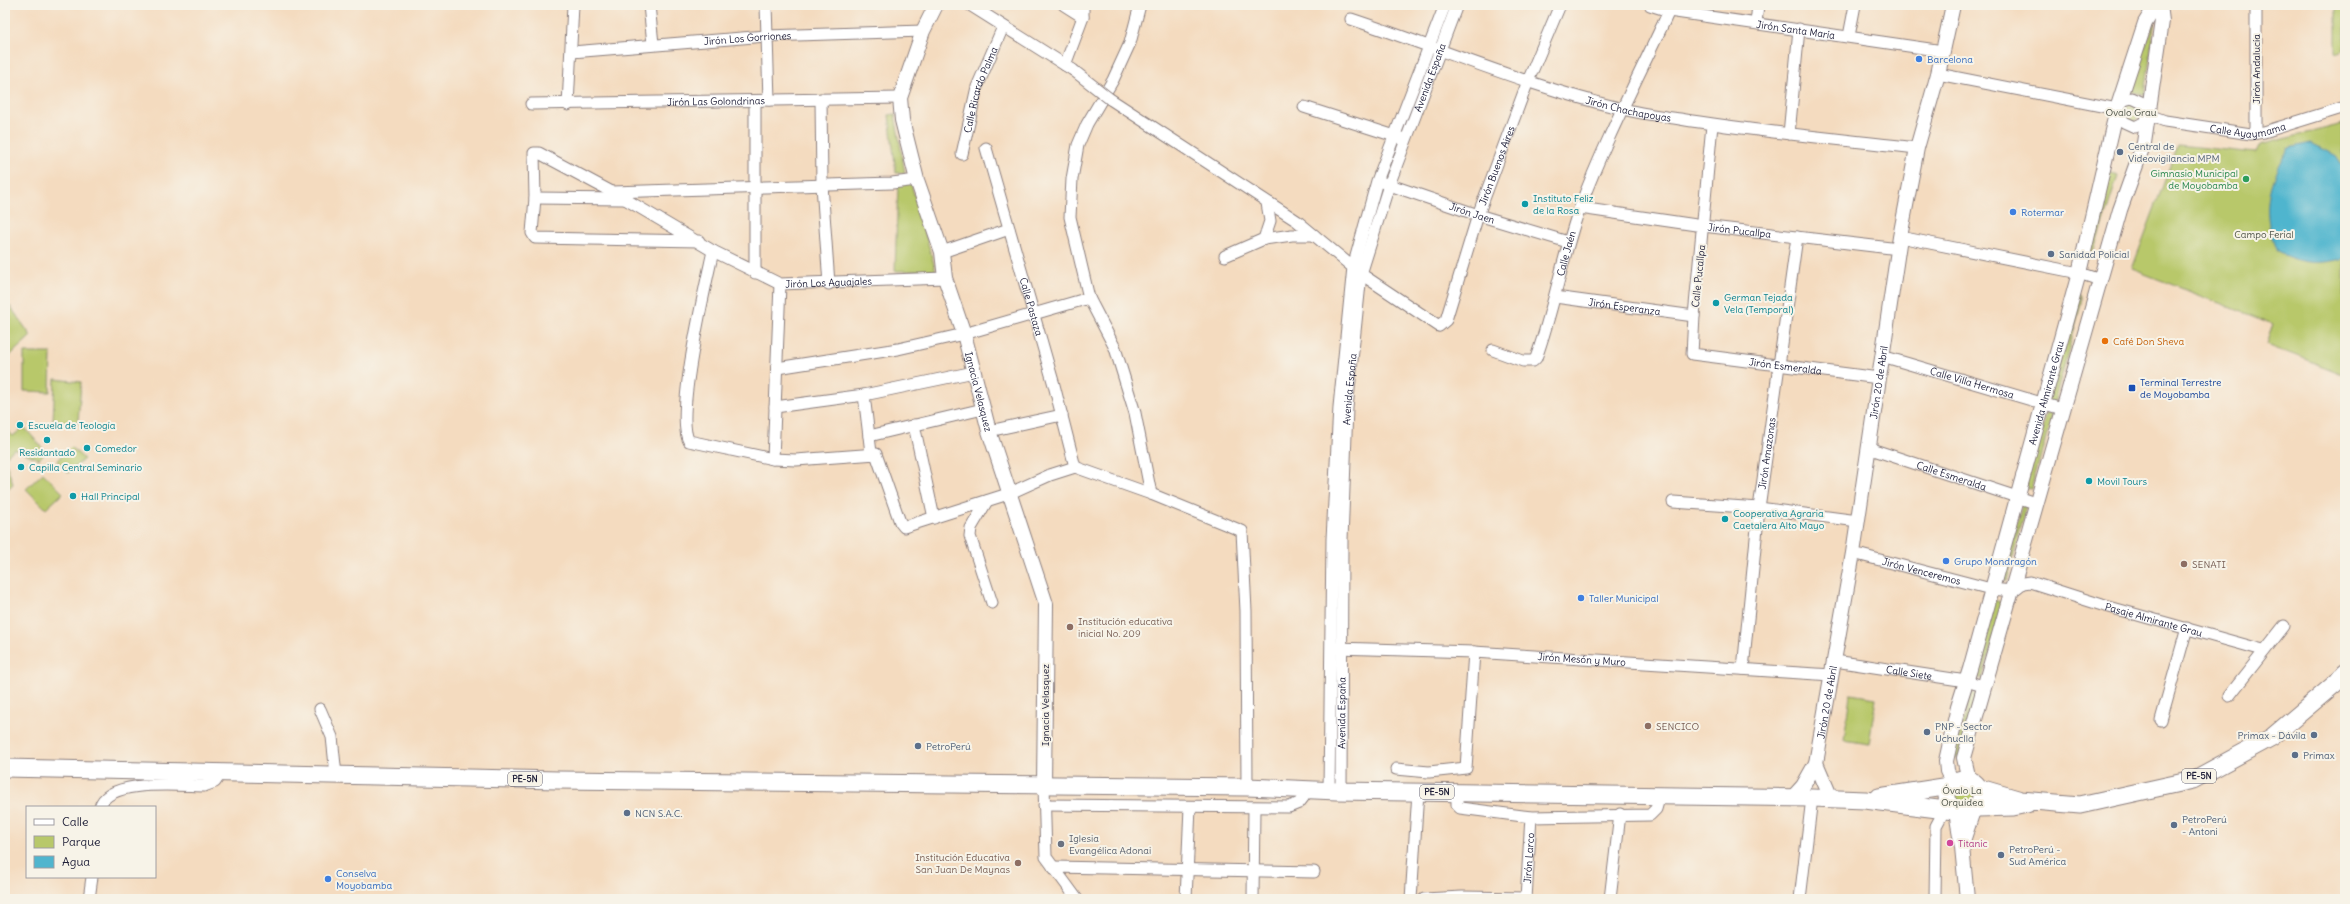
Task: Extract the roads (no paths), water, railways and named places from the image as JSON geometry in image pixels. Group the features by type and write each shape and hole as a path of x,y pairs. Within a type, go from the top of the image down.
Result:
{"highway":[{"name":"PE-5N","path":"1865,800 1963,784 2021,800 2080,805 2193,780 2272,737 2337,682 2345,672"},
{"name":"PE-5N","path":"5,768 558,780 1247,787 1309,790 1793,797 1865,800 1952,811 1963,814 1976,810 2013,807 2035,802"},
{"path":"1952,811 1946,796 1963,784 1981,802 1976,810"}],"main road":[{"name":"Ignacia Velasquez","path":"936,5 923,31 900,98 902,120 917,180 942,252 945,278 964,334 989,431 1008,494 1046,604 1044,785"},
{"name":"Jirón 20 de Abril","path":"1816,763 1853,553 1882,356 1917,148 1938,74 1953,5"},
{"name":"Avenida Almirante Grau","path":"1963,784 1947,771 1946,761 1958,707 1991,588 2018,499 2042,404 2079,273 2117,109 2145,23 2156,5"},
{"name":"Avenida Almirante Grau","path":"1963,784 1965,768 1964,758 2035,503 2120,210 2144,143 2162,21 2160,5"},
{"path":"1793,797 1803,786 1816,763"},
{"path":"1816,763 1831,798"},
{"path":"1962,847 1963,839 1976,810"},
{"path":"1952,811 1962,847 1967,899"}],"street":[{"path":"568,105 572,52 573,5"},
{"path":"649,5 653,44"},
{"path":"766,5 769,100"},
{"path":"970,5 1069,68 1110,99 1314,235 1357,270"},
{"path":"1064,5 1083,17"},
{"path":"1069,68 1083,17 1084,5"},
{"path":"1140,5 1130,43 1113,80 1087,124 1078,145 1072,179 1070,217 1089,298 1115,348 1135,414 1151,494"},
{"name":"Avenida España","path":"1335,790 1336,648 1332,539 1339,407 1357,270 1378,181 1445,5"},
{"name":"Avenida España","path":"1357,270 1407,141 1457,5"},
{"name":"Jirón Buenos Aires","path":"1357,270 1439,326 1446,320 1478,216 1528,81 1560,5"},
{"name":"Jirón Santa María","path":"1650,5 1669,11 1849,36 1943,51"},
{"path":"1756,23 1758,5"},
{"path":"1849,36 1855,5"},
{"name":"Jirón Andalucía","path":"2256,5 2256,133"},
{"name":"Calle Jaén","path":"1493,350 1523,361 1532,361 1538,352 1555,297 1568,242 1603,148 1624,110 1669,11"},
{"name":"Jirón Chachapoyas","path":"1351,20 1430,45 1440,50 1528,81 1624,110 1712,125 1917,148"},
{"name":"Calle Ricardo Palma","path":"962,154 977,87 1003,27"},
{"path":"1789,134 1799,29"},
{"name":"Jirón Los Gorriones","path":"572,52 653,44 766,36 923,31"},
{"path":"1938,74 2117,109"},
{"name":"Jirón Las Golondrinas","path":"531,104 568,105 900,98"},
{"path":"2132,98 2143,103 2149,115 2143,123 2135,127 2124,122 2117,109 2124,100 2132,98"},
{"path":"821,99 822,185 829,284"},
{"path":"755,101 755,273"},
{"path":"1304,107 1395,134 1407,141"},
{"name":"Calle Ayaymama","path":"2149,115 2165,121 2256,133 2345,107"},
{"name":"Calle Pucallpa","path":"1692,354 1694,316 1712,125"},
{"name":"Calle Pastaza","path":"986,148 1062,415 1075,467"},
{"name":"Jirón Los Aguajales","path":"535,198 534,153 536,152 613,192 699,241 713,251 780,284 829,284 945,278"},
{"path":"613,192 892,183 917,180"},
{"name":"Jirón Jaen","path":"1378,181 1478,216 1568,242"},
{"path":"625,199 535,198 532,234 535,238 699,241"},
{"path":"1264,239 1267,235 1270,221 1267,203"},
{"name":"Jirón Pucallpa","path":"1580,208 1703,226 1797,237 1900,243 2079,273 2100,280"},
{"path":"942,252 1009,229"},
{"path":"1224,256 1264,239 1292,235 1314,235"},
{"name":"Jirón Amazonas","path":"1743,669 1759,508 1797,237"},
{"path":"713,251 695,335 688,384 685,432 689,441 695,444 773,459 796,460 871,453 879,456 902,526 917,524 1008,494 1050,475 1075,467 1151,494 1243,533 1246,611 1247,787"},
{"path":"773,459 780,284"},
{"name":"Jirón Esperanza","path":"1555,297 1694,316"},
{"path":"777,368 898,349 964,334 1089,298"},
{"name":"Jirón Esmeralda","path":"1692,354 1879,378"},
{"name":"Calle Villa Hermosa","path":"1882,356 2062,409"},
{"path":"775,407 864,395 974,372"},
{"path":"864,395 871,453"},
{"path":"869,436 983,409"},
{"path":"989,431 1062,415"},
{"path":"914,425 934,518"},
{"name":"Calle Esmeralda","path":"1868,448 2018,499 2035,503"},
{"path":"987,501 971,528 970,536 992,603"},
{"path":"1673,502 1759,508 1858,522"},
{"name":"Jirón Venceremos","path":"1853,553 1991,588"},
{"name":"Pasaje Almirante Grau","path":"2011,591 2023,583 2030,582 2102,605 2263,650"},
{"path":"1991,588 2011,591"},
{"path":"2229,696 2263,650 2284,626"},
{"path":"2161,720 2187,628"},
{"name":"Jirón Mesón y Muro","path":"1336,648 1474,652 1743,669 1833,668"},
{"path":"1396,769 1429,772 1464,770 1467,765 1474,652"},
{"name":"Calle Siete","path":"1833,668 1966,681 1984,686"},
{"path":"320,709 332,737 336,775"},
{"path":"1411,899 1423,792 1429,772"},
{"path":"101,806 110,796 132,785 204,786 215,782 221,773"},
{"path":"1044,785 1045,852 1053,867 1077,899"},
{"path":"1044,804 1254,808 1294,806 1309,790"},
{"path":"1457,792 1457,805 1460,808 1469,811 1531,817 1620,814 1650,815 1656,809 1660,795"},
{"path":"1800,899 1812,798"},
{"path":"1186,899 1186,869 1190,807"},
{"path":"1253,899 1254,808"},
{"path":"1935,899 1936,826 1952,811"},
{"path":"1610,899 1620,814"},
{"name":"Jirón Larco","path":"1526,899 1531,817"},
{"path":"1053,867 1314,872"},
{"path":"89,899 92,878"},
{"path":"1424,899 1462,897 1526,899"}],"water":[{"path":"2311,143 2335,155 2345,170 2345,258 2327,262 2303,261 2277,252 2269,224 2268,198 2275,174 2281,161 2289,148"}],"place":[{"name":"Barcelona","path":"1919,59"},
{"name":"Central de Videovigilancia MPM","path":"2120,152"},
{"name":"Gimnasio Municipal de Moyobamba","path":"2246,179"},
{"name":"Instituto Feliz de la Rosa","path":"1525,204"},
{"name":"Rotermar","path":"2013,212"},
{"name":"Sanidad Policial","path":"2051,254"},
{"name":"German Tejada Vela (Temporal)","path":"1716,303"},
{"name":"Café Don Sheva","path":"2105,341"},
{"name":"Terminal Terrestre de Moyobamba","path":"2132,388"},
{"name":"Escuela de Teología","path":"20,425"},
{"name":"Residantado","path":"47,440"},
{"name":"Comedor","path":"87,448"},
{"name":"Capilla Central Seminario","path":"21,467"},
{"name":"Movil Tours","path":"2089,481"},
{"name":"Hall Principal","path":"73,496"},
{"name":"Cooperativa Agraria Caetalera Alto Mayo","path":"1725,519"},
{"name":"Grupo Mondragón","path":"1946,561"},
{"name":"SENATI","path":"2184,564"},
{"name":"Taller Municipal","path":"1581,598"},
{"name":"Institución educativa inicial No. 209","path":"1070,627"},
{"name":"SENCICO","path":"1648,726"},
{"name":"PNP - Sector Uchuclla","path":"1927,732"},
{"name":"Primax - Dávila","path":"2314,735"},
{"name":"PetroPerú","path":"918,746"},
{"name":"Primax","path":"2295,755"},
{"name":"NCN S.A.C.","path":"627,813"},
{"name":"PetroPerú - Antoni","path":"2174,825"},
{"name":"Titanic","path":"1950,843"},
{"name":"Iglesia Evangélica Adonai","path":"1061,844"},
{"name":"PetroPerú - Sud América","path":"2001,855"},
{"name":"Institución Educativa San Juan De Maynas","path":"1018,863"},
{"name":"Conselva Moyobamba","path":"328,879"}],"park label":[{"name":"Ovalo Grau","path":"2131,112"},
{"name":"Campo Ferial","path":"2264,234"},
{"name":"Óvalo La Orquídea","path":"1962,796"}]}
